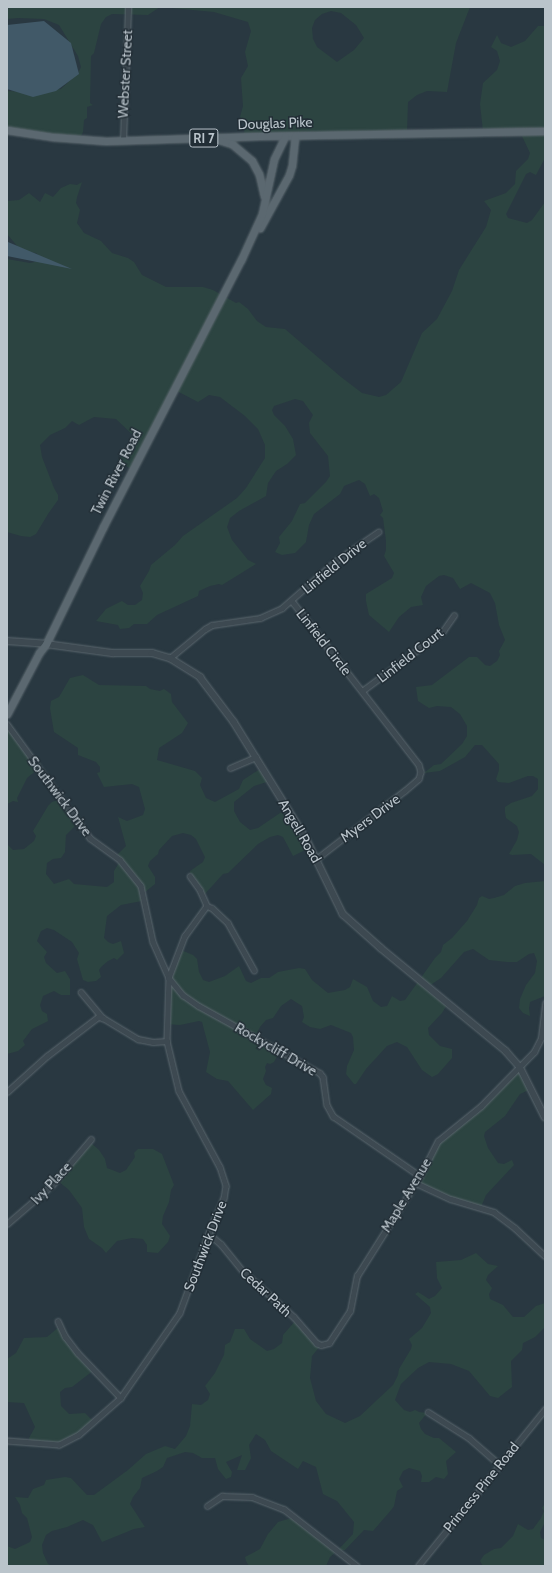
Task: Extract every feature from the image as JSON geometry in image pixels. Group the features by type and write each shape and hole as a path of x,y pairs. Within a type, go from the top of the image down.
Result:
{"main road":[{"name":"Douglas Pike","path":"7,130 53,137 123,140 545,131"},
{"name":"Twin River Road","path":"7,714 39,653 46,644 96,540 249,243 264,208 274,159 285,136"},
{"name":"Twin River Road","path":"249,243 268,215 289,175 292,165 295,136"},
{"path":"205,138 232,144 252,161 262,181 264,208"}],"street":[{"name":"Webster Street","path":"123,140 128,7"},
{"name":"Linfield Drive","path":"292,601 337,560 378,532"},
{"name":"Linfield Circle","path":"170,658 212,625 260,618 270,615 292,601 419,766 421,772 420,776"},
{"name":"Linfield Court","path":"362,691 443,631 454,615"},
{"name":"Angell Road","path":"7,641 46,644 113,653 152,654 170,658 188,668 208,686 234,722 317,859 343,914 381,948 489,1035 506,1051 520,1067 545,1117"},
{"name":"Southwick Drive","path":"7,724 90,838 120,860 141,886 153,942 169,978 167,1041 179,1091 220,1167 226,1186 224,1198 180,1313 121,1398 79,1435 59,1445 7,1441"},
{"path":"230,768 256,757"},
{"name":"Myers Drive","path":"317,859 405,791 420,776"},
{"path":"190,876 200,890 207,906 212,908 228,924 254,970"},
{"path":"169,978 188,930 207,906"},
{"name":"Rockycliff Drive","path":"169,978 183,995 199,1006 320,1073 323,1077 327,1105 333,1116 420,1176"},
{"path":"81,992 103,1018 138,1039 153,1042 167,1041"},
{"name":"Maple Avenue","path":"326,1345 332,1341 350,1311 357,1276 416,1183 438,1141 481,1106 505,1079 520,1067 534,1052 541,1038 545,1003"},
{"path":"7,1092 47,1056 98,1017 103,1018"},
{"name":"Ivy Place","path":"7,1224 52,1185 91,1138"},
{"path":"416,1183 451,1199 494,1212 515,1228 545,1256"},
{"name":"Cedar Path","path":"209,1234 224,1247 244,1272 294,1317 315,1341 321,1345 326,1345"},
{"path":"58,1321 65,1336 78,1353 121,1398"},
{"name":"Princess Pine Road","path":"418,1566 545,1409"},
{"path":"428,1412 469,1438 499,1464"},
{"path":"207,1506 222,1496 252,1497 284,1509 357,1566"}],"green space":[{"path":"7,7 160,7 148,15 112,14 106,17 101,24 94,53 91,56 90,103 93,105 87,107 87,118 84,120 83,132 80,138 7,129 7,91 29,92 61,89 78,73 81,67 78,56 59,25 44,19 7,19"},
{"path":"161,7 470,7 456,43 447,92 427,91 417,95 408,102 407,132 244,136 245,122 240,117 243,106 241,78 248,66 245,52 251,31 248,22 214,12","holes":["331,11 341,13 356,25 364,38 354,50 337,62 317,47 313,39 312,28 315,20 322,14"]},
{"path":"538,26 545,26 545,158 536,175 530,172 526,174 506,214 508,218 527,223 532,220 545,202 545,865 531,854 509,854 517,840 519,832 517,826 506,818 505,812 505,807 511,803 532,796 538,789 538,779 533,776 528,776 509,783 498,782 496,779 499,764 482,745 475,745 465,757 440,771 424,773 434,765 441,764 462,744 467,736 467,726 460,714 451,707 437,706 429,708 418,701 416,687 432,685 469,657 477,657 485,665 490,666 497,661 500,655 499,651 505,640 499,625 495,603 490,593 471,583 460,589 453,578 444,575 439,576 426,586 421,597 423,605 411,607 399,617 389,632 369,615 366,594 392,578 394,573 384,556 386,541 383,518 380,515 383,511 379,498 374,494 370,496 365,484 359,480 344,486 340,494 314,514 309,525 306,542 295,553 282,555 275,552 280,543 279,537 292,521 300,504 305,503 330,476 328,456 310,433 309,423 313,415 303,401 295,399 274,406 272,410 274,415 285,426 293,439 296,455 287,464 276,471 268,483 266,496 239,511 230,518 227,527 232,540 248,560 256,564 222,585 219,584 210,586 199,591 198,596 157,615 147,624 134,624 129,628 120,629 118,625 96,621 106,609 122,601 128,605 135,605 142,600 143,593 140,586 151,565 175,545 183,536 237,498 246,488 265,458 265,445 258,429 245,416 220,397 209,395 198,402 175,390 131,469 121,463 118,459 135,450 137,439 116,419 94,417 79,425 72,421 65,428 50,435 40,445 42,457 58,495 58,500 36,534 30,537 7,532 7,259 30,263 43,260 36,253 24,251 18,247 7,234 7,201 19,200 29,193 40,202 45,193 53,197 61,188 70,184 77,185 82,182 76,203 80,210 77,223 84,233 101,241 112,253 128,258 134,262 142,275 166,287 203,287 213,290 236,303 239,302 248,309 257,321 266,327 285,329 362,393 379,397 386,395 401,382 422,333 437,319 452,291 459,270 486,227 491,210 484,201 506,193 515,184 516,171 528,159 530,153 520,132 483,131 480,104 483,83 497,70 500,61 497,51 491,47 497,35 501,43 511,47 525,41"},
{"path":"83,675 99,685 146,686 150,689 160,691 164,689 171,694 172,702 188,723 182,733 159,748 157,760 195,771 202,778 200,785 206,798 215,802 239,789 243,780 260,769 270,781 254,786 234,802 234,811 240,822 250,830 258,828 283,811 289,811 311,847 293,856 283,837 278,835 270,837 258,844 228,873 223,874 204,895 191,877 190,871 203,862 205,857 196,839 191,835 183,833 172,836 159,850 158,854 150,861 148,866 155,877 155,884 145,892 147,900 121,905 107,916 104,938 113,944 121,941 124,953 117,960 114,958 101,967 99,970 101,977 96,981 88,982 83,980 77,959 79,953 72,942 54,930 47,928 41,931 37,941 47,952 44,957 46,963 57,973 65,971 70,979 70,995 61,995 54,991 43,996 40,1005 42,1011 47,1014 48,1021 32,1029 23,1041 25,1045 18,1051 7,1054 7,844 13,850 24,849 34,841 36,836 33,831 48,806 52,802 61,799 79,822 66,835 65,852 61,858 53,859 47,863 46,874 54,884 69,879 74,884 107,887 114,882 114,871 120,861 116,856 126,846 118,817 127,821 143,815 145,809 139,787 132,784 104,787 97,773 100,772 100,767 96,762 78,755 78,748 54,732 50,708 51,701 59,697 70,678"},
{"path":"7,724 18,744 38,769 27,778 17,798 18,802 13,801 7,804"},
{"path":"545,881 545,996 530,1002 530,1016 523,1013 519,1008 520,999 526,985 535,973 537,961 534,953 529,954 517,962 507,962 489,960 473,949 464,952 441,978 429,986 448,1003 442,1013 428,1028 429,1035 440,1046 452,1049 452,1058 438,1074 432,1077 422,1070 407,1047 397,1042 387,1046 366,1069 356,1084 354,1084 346,1074 347,1066 354,1050 353,1037 351,1033 331,1025 320,1029 310,1027 302,1022 304,1017 302,1006 291,999 281,1006 273,1018 266,1020 256,1035 280,1051 274,1062 270,1064 267,1063 265,1067 266,1071 263,1079 266,1085 272,1088 271,1094 253,1110 228,1081 217,1079 206,1072 210,1052 202,1022 199,1021 180,1025 166,1024 169,981 181,950 193,955 197,959 199,972 203,980 209,982 225,976 239,966 246,981 251,983 261,978 269,978 278,972 299,968 305,969 312,980 328,993 345,990 350,987 353,979 367,987 373,1001 381,1007 387,1006 392,996 400,1001 405,1000 441,952 443,945 452,938 467,921 477,905 479,898 482,896 489,899 494,898 504,895 515,886 525,883"},
{"path":"518,1069 529,1090 520,1094 505,1116 485,1132 484,1136 488,1148 498,1163 504,1164 512,1160 514,1165 486,1195 481,1207 456,1201 417,1182 436,1145 473,1115"},
{"path":"90,1142 99,1150 105,1159 107,1168 120,1173 126,1170 135,1157 134,1153 138,1149 153,1149 162,1154 174,1185 163,1216 162,1224 170,1236 168,1242 158,1253 147,1252 147,1245 143,1239 132,1238 117,1241 106,1253 102,1248 89,1239 84,1227 82,1208 69,1190 58,1181"},
{"path":"476,1253 488,1264 498,1266 488,1275 486,1280 492,1288 489,1294 490,1299 503,1305 513,1317 524,1317 536,1306 545,1303 545,1327 535,1337 523,1343 522,1350 511,1361 512,1387 498,1398 490,1396 469,1371 451,1364 429,1362 418,1368 401,1384 395,1400 404,1410 410,1412 415,1410 427,1413 419,1423 421,1429 425,1434 434,1438 439,1438 456,1452 446,1461 448,1474 444,1479 436,1477 429,1482 421,1482 422,1476 420,1471 409,1468 403,1471 399,1479 403,1487 397,1491 392,1509 373,1531 364,1530 345,1550 337,1551 353,1534 354,1522 337,1501 323,1494 316,1467 303,1461 298,1469 271,1451 265,1440 256,1434 249,1445 251,1458 245,1470 237,1470 242,1455 226,1462 232,1472 231,1477 226,1479 218,1469 215,1458 202,1458 193,1453 185,1452 167,1458 163,1467 142,1478 140,1488 130,1504 145,1527 134,1529 102,1542 93,1525 83,1520 67,1527 52,1531 46,1535 42,1545 43,1553 48,1564 52,1566 7,1566 7,1546 15,1549 30,1542 32,1537 27,1518 22,1513 20,1505 15,1497 28,1498 33,1489 44,1485 46,1480 65,1477 71,1478 87,1495 94,1495 128,1470 146,1454 165,1446 175,1449 186,1436 190,1426 192,1404 201,1405 208,1400 210,1394 205,1386 215,1373 224,1355 225,1345 230,1342 235,1329 244,1329 250,1339 267,1351 274,1349 282,1343 283,1335 296,1320 321,1345 312,1356 310,1378 316,1401 326,1414 345,1423 360,1416 393,1385 399,1369 411,1349 412,1345 409,1339 422,1328 431,1313 430,1307 415,1294 418,1292 429,1299 435,1296 442,1288 437,1278 436,1262 461,1260"},
{"path":"59,1327 94,1370 72,1387 65,1388 60,1392 61,1406 69,1414 85,1413 94,1422 73,1440 55,1446 31,1445 29,1438 35,1427 24,1403 7,1402 7,1359 16,1353 24,1338 47,1337"},
{"path":"545,1503 545,1522 540,1532 541,1538 545,1540 545,1566 483,1566 480,1561 484,1555 494,1549 501,1548 513,1536 518,1524 528,1530 533,1529 541,1518 544,1511 542,1508"},
{"path":"295,1517 337,1551 330,1557 326,1566 249,1566 245,1557 260,1549 268,1534 278,1522"}],"water":[{"path":"44,21 71,43 79,74 56,91 33,97 7,89 7,25"},
{"path":"8,242 72,269 7,256"}]}
